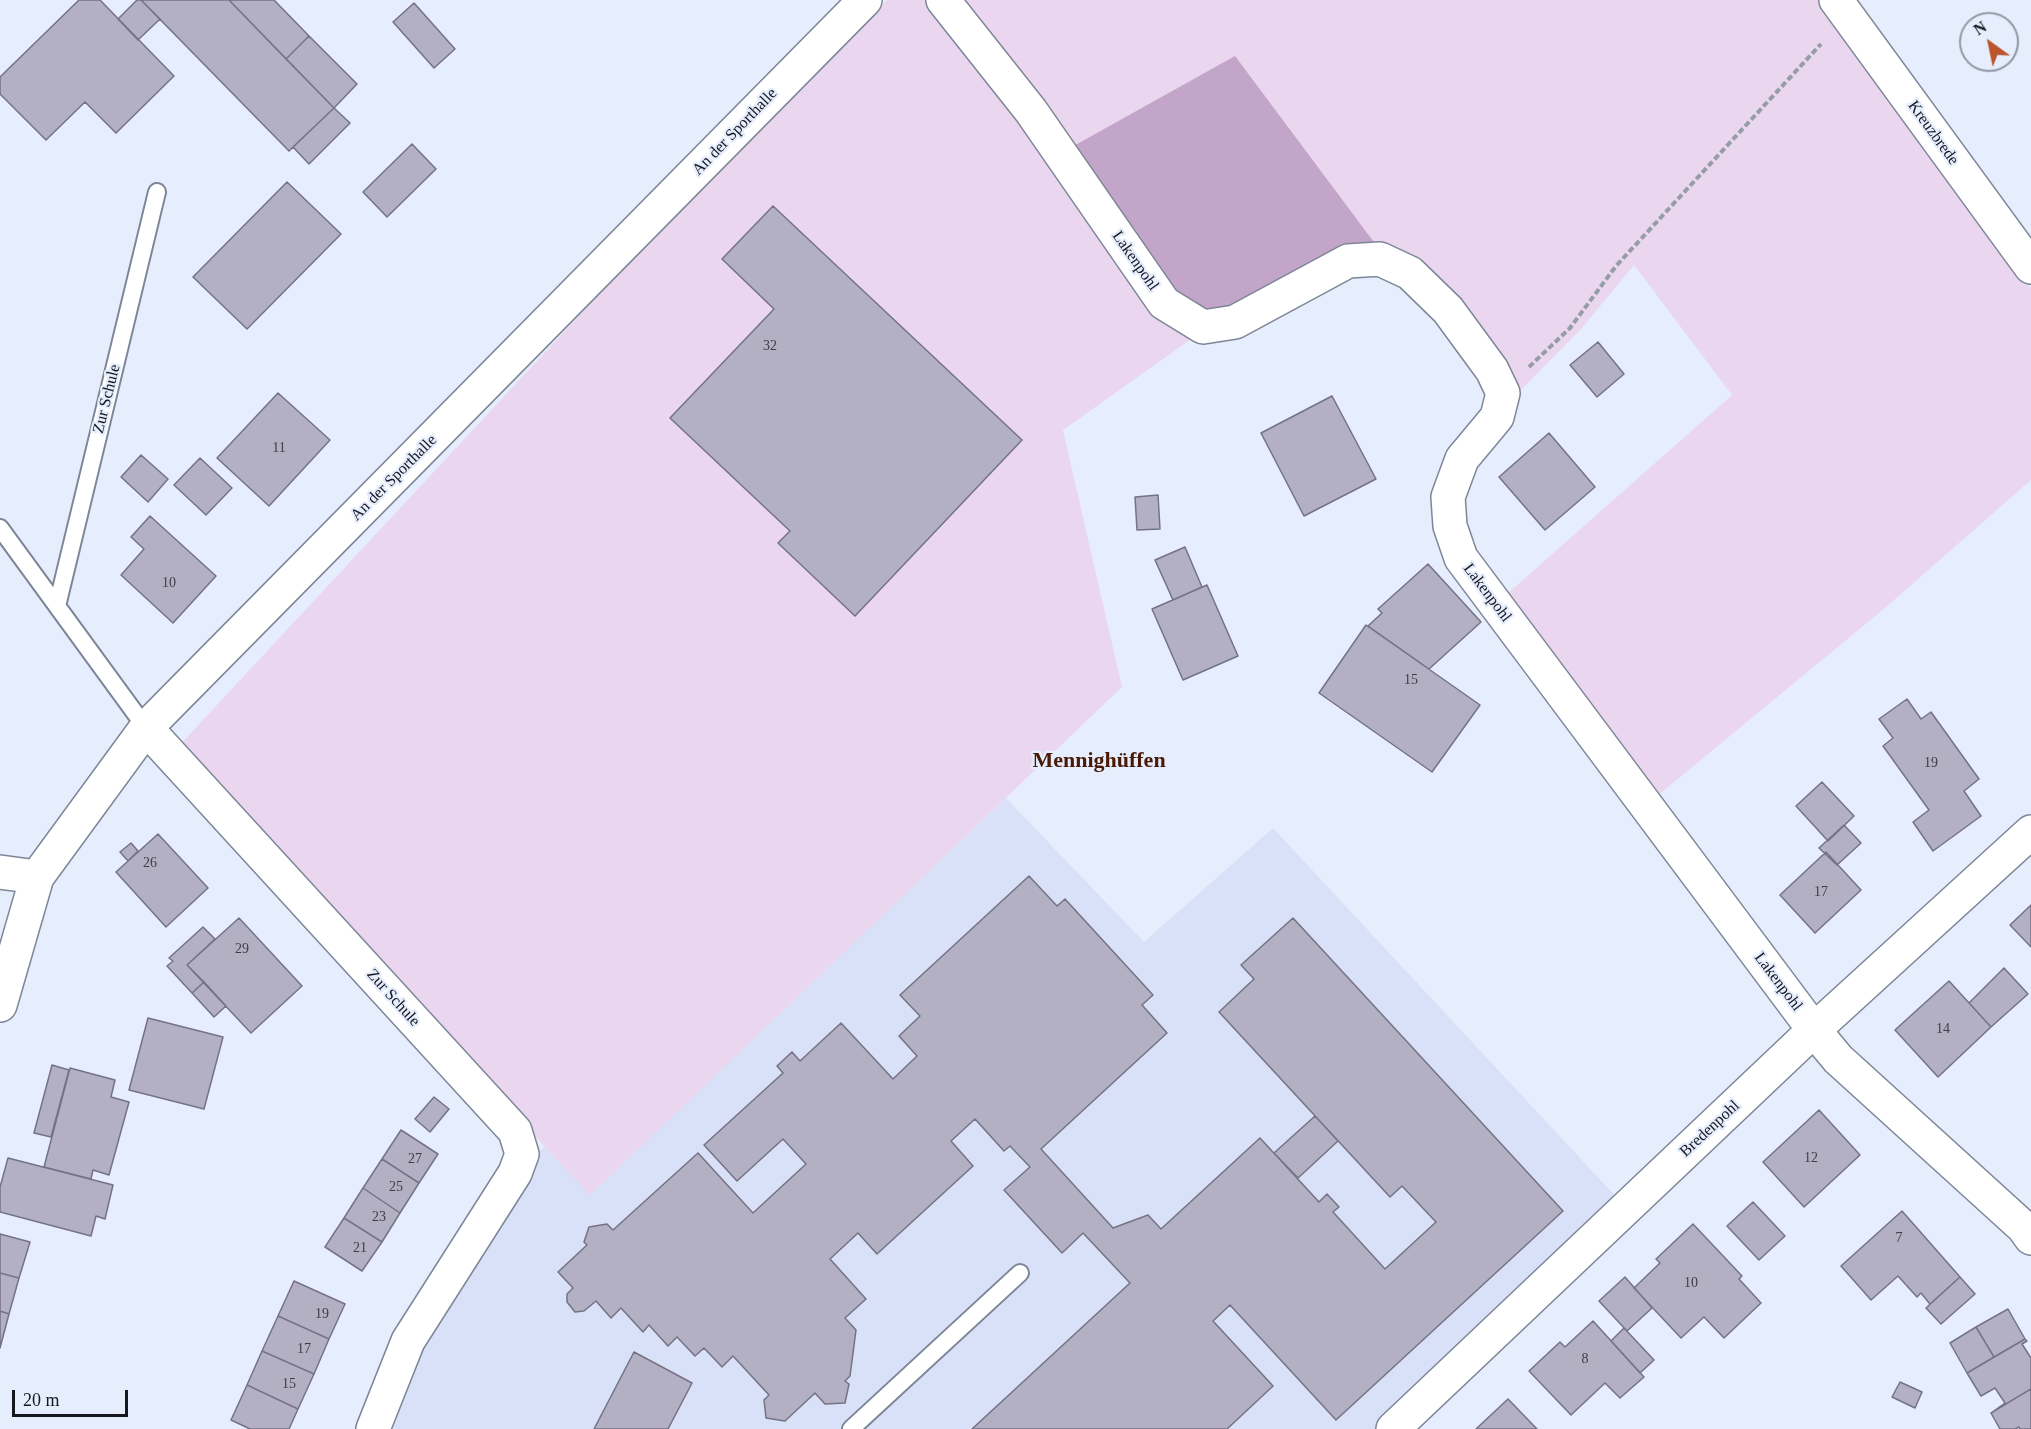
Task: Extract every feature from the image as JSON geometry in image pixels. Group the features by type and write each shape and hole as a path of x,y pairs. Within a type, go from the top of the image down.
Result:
{"street":[{"name":"An der Sporthalle","path":"0,1005 37,877 146,728 865,0"},
{"name":"Lakenpohl","path":"943,0 1031,111 1164,303 1203,327 1235,322 1348,261 1380,260 1410,273 1448,310 1492,370 1503,393 1497,417 1462,459 1448,497 1450,526 1461,558 1839,1059 2023,1227 2031,1238"},
{"name":"Kreuzbrede","path":"1842,8 2031,267"},
{"name":"Zur Schule","path":"146,728 515,1131 522,1154 515,1173 408,1341 373,1429"},
{"name":"Bredenpohl","path":"1393,1429 1815,1030 2031,832"},
{"path":"0,872 37,877"}],"lane":[{"name":"Zur Schule","path":"57,606 157,192"},
{"name":"Zur Schule","path":"0,528 146,728"},
{"path":"851,1429 1020,1273"}],"path":[{"path":"1503,393 1570,328 1616,266 1842,8"}],"shaded area":[{"path":"887,0 1823,0 2031,288 2031,480 1885,608 1656,797 1507,594 1732,395 1634,265 1581,329 1513,398 1382,253 1228,313 1063,430 1122,687 590,1195 174,751 657,232 754,137"},
{"path":"1235,56 1382,253 1228,313 1201,315 1169,292 1070,148"},
{"path":"1006,798 1144,942 1273,828 1620,1201 1385,1429 380,1429 414,1344 544,1146 590,1194"}],"building":[{"path":"79,0 100,0 174,76 116,133 85,102 46,140 0,94 0,77"},
{"path":"137,0 141,0 160,19 138,40 118,19"},
{"path":"141,0 229,0 334,108 289,151"},
{"path":"229,0 274,0 309,36 286,59"},
{"path":"414,3 455,49 434,68 393,22"},
{"path":"309,36 357,84 334,108 286,59"},
{"path":"334,108 350,123 309,164 293,147"},
{"path":"412,144 436,169 387,217 363,192"},
{"path":"287,182 341,234 247,329 193,277"},
{"path":"773,206 1022,440 855,616 778,543 790,531 670,418 774,309 722,259"},
{"path":"1598,342 1624,374 1597,397 1570,365"},
{"path":"278,393 330,440 269,506 217,458"},
{"path":"1332,396 1376,479 1304,516 1261,433"},
{"path":"1549,433 1595,487 1545,530 1499,477"},
{"path":"141,455 168,479 148,502 121,477"},
{"path":"200,458 232,488 206,515 174,485"},
{"path":"1158,495 1160,529 1137,530 1135,497"},
{"path":"150,516 216,576 173,623 121,575 144,549 131,537"},
{"path":"1185,547 1202,587 1173,600 1155,560"},
{"path":"1428,564 1481,622 1429,669 1368,626 1382,613 1378,609"},
{"path":"1207,585 1238,656 1183,680 1152,609"},
{"path":"1366,625 1480,705 1432,772 1319,693"},
{"path":"1907,699 1921,719 1931,712 1979,779 1964,791 1981,816 1933,851 1913,822 1929,810 1883,746 1893,738 1879,719"},
{"path":"1822,782 1854,816 1828,841 1796,806"},
{"path":"1844,825 1861,843 1837,865 1819,848"},
{"path":"158,834 208,888 166,927 116,872"},
{"path":"131,843 138,851 128,861 120,852"},
{"path":"1826,852 1861,890 1815,933 1780,895"},
{"path":"1029,876 1057,906 1065,899 1153,995 1142,1005 1167,1033 1041,1149 1113,1228 1148,1215 1161,1229 1260,1138 1319,1202 1327,1194 1339,1207 1333,1212 1385,1269 1436,1222 1402,1186 1390,1197 1219,1012 1254,979 1241,965 1293,918 1563,1211 1336,1420 1230,1305 1213,1321 1273,1386 1227,1429 972,1429 1130,1283 1083,1233 1062,1253 1004,1190 1030,1167 1010,1146 1004,1151 975,1119 951,1141 973,1166 877,1254 858,1233 830,1259 866,1299 845,1318 856,1330 850,1376 845,1381 849,1384 845,1403 825,1404 815,1393 785,1421 766,1418 764,1400 769,1395 733,1356 722,1367 704,1348 695,1356 677,1337 668,1346 649,1325 643,1332 621,1308 611,1318 596,1301 584,1311 575,1312 567,1302 567,1294 573,1288 558,1272 587,1245 584,1242 589,1227 607,1224 613,1230 698,1153 753,1213 806,1164 783,1139 737,1181 704,1145 783,1073 777,1066 792,1052 800,1061 841,1023 893,1079 917,1056 899,1036 920,1016 900,995"},
{"path":"2031,905 2031,947 2010,925"},
{"path":"239,918 302,986 251,1033 187,965"},
{"path":"203,927 215,939 187,965 204,982 192,993 167,966 173,961 169,958"},
{"path":"2004,968 2028,994 1991,1027 1969,1003"},
{"path":"1949,981 1991,1027 1938,1077 1895,1030"},
{"path":"204,982 226,1006 214,1017 192,993"},
{"path":"148,1018 223,1037 204,1109 129,1090"},
{"path":"52,1065 69,1070 51,1137 34,1133"},
{"path":"70,1068 115,1080 111,1097 129,1102 109,1175 93,1170 91,1179 44,1167"},
{"path":"434,1097 449,1109 430,1132 415,1119"},
{"path":"1819,1110 1860,1155 1804,1207 1763,1162"},
{"path":"1315,1116 1338,1141 1298,1178 1274,1153"},
{"path":"401,1130 438,1154 419,1183 382,1159"},
{"path":"8,1158 113,1185 105,1219 96,1216 91,1236 0,1212 0,1187"},
{"path":"382,1159 419,1183 400,1213 363,1188"},
{"path":"363,1188 400,1213 382,1242 344,1218"},
{"path":"1753,1202 1785,1236 1759,1260 1727,1226"},
{"path":"1902,1211 1960,1277 1930,1304 1921,1293 1917,1297 1898,1276 1871,1300 1841,1266"},
{"path":"344,1218 382,1242 362,1271 325,1247"},
{"path":"1693,1224 1742,1276 1739,1279 1761,1303 1724,1338 1704,1317 1681,1338 1634,1288 1660,1263 1656,1259"},
{"path":"0,1234 30,1242 19,1278 0,1273"},
{"path":"0,1273 19,1278 9,1314 0,1311"},
{"path":"1625,1277 1652,1308 1627,1331 1599,1301"},
{"path":"1960,1277 1975,1294 1941,1324 1926,1308"},
{"path":"294,1281 345,1304 329,1339 278,1316"},
{"path":"2008,1309 2025,1339 1994,1357 1976,1327"},
{"path":"0,1311 9,1314 0,1348"},
{"path":"278,1316 329,1339 314,1374 262,1351"},
{"path":"1593,1321 1644,1377 1620,1398 1605,1383 1571,1415 1529,1371 1560,1342 1565,1347"},
{"path":"1976,1327 1994,1357 1967,1373 1950,1343"},
{"path":"1624,1328 1654,1360 1640,1373 1611,1341"},
{"path":"2025,1339 2027,1341 2022,1344 2031,1358 2031,1389 1991,1413 2005,1403 1995,1388 1981,1396 1967,1373"},
{"path":"262,1351 314,1374 298,1409 247,1385"},
{"path":"634,1352 692,1383 668,1429 594,1429"},
{"path":"1900,1382 1922,1392 1915,1408 1892,1397"},
{"path":"247,1385 298,1409 289,1429 250,1429 231,1420"},
{"path":"2031,1389 2031,1429 2020,1429 2019,1427 2000,1429 1991,1413"},
{"path":"1508,1399 1537,1429 1476,1429"}],"district":[{"name":"Mennighüffen","path":"1099,761"}]}
